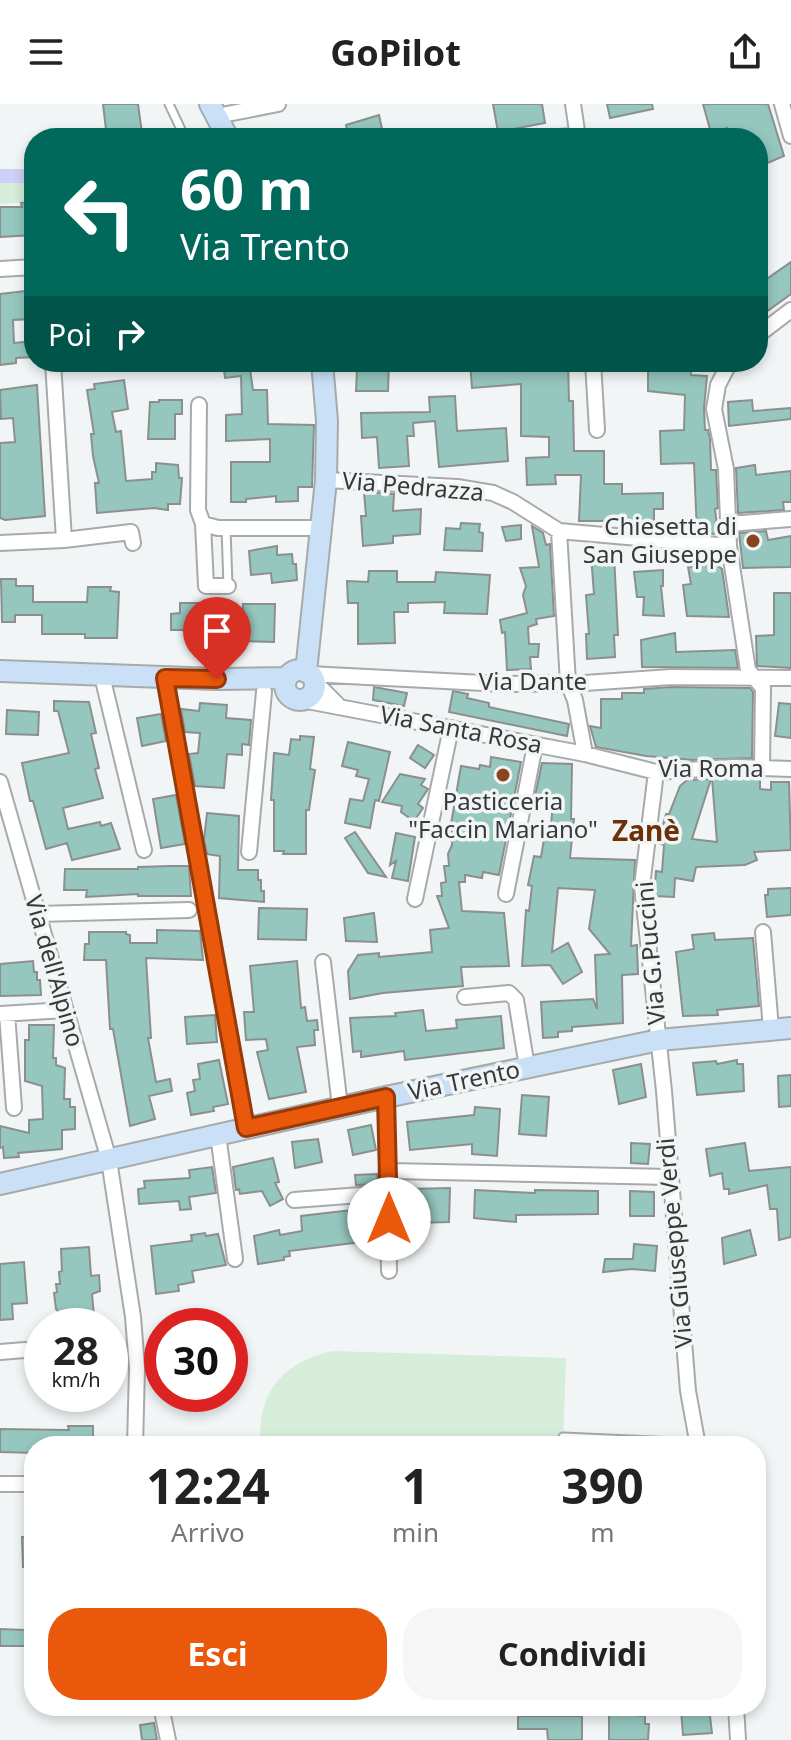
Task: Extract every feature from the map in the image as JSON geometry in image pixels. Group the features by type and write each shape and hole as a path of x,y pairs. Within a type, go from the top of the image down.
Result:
{"street":[{"path":"223,128 214,110 278,104"},
{"path":"573,104 577,128"},
{"path":"782,104 791,136"},
{"path":"0,269 24,268"},
{"path":"768,327 791,310"},
{"path":"54,372 64,540"},
{"path":"323,372 327,421 326,480 301,682 338,705"},
{"path":"594,372 597,430"},
{"path":"725,372 718,385 714,409 726,469 729,546 748,670 763,688 762,768"},
{"path":"199,405 198,510 203,524 206,586 228,586"},
{"name":"Via Pedrazza","path":"326,480 457,487 493,493 559,531 729,546"},
{"path":"729,524 791,519"},
{"path":"203,524 226,528 321,528"},
{"path":"559,531 568,683 575,700 585,754"},
{"path":"0,543 131,532 133,543"},
{"name":"Via Santa Rosa","path":"0,671 301,682 326,706 338,705 585,754"},
{"path":"102,676 144,850"},
{"name":"Via Dante","path":"301,682 503,684 671,677 791,678"},
{"path":"165,678 246,1128"},
{"name":"Via Santa Rosa","path":"217,679 264,692 301,682"},
{"path":"249,852 264,692"},
{"path":"415,899 451,728"},
{"path":"506,894 535,745"},
{"name":"Via Roma","path":"585,754 656,772 735,767 791,769"},
{"name":"Via G.Puccini","path":"656,772 642,886 659,1040"},
{"name":"Via dell'Alpino","path":"0,782 109,1160 133,1317 137,1368 135,1436"},
{"path":"37,914 189,910"},
{"path":"763,932 781,1028"},
{"path":"323,962 340,1107"},
{"path":"465,997 509,993 516,1000 527,1067"},
{"path":"14,1108 3,1014 65,1010"},
{"name":"Via Trento","path":"0,1184 340,1107 659,1040 781,1028"},
{"name":"Via Giuseppe Verdi","path":"659,1040 688,1391 696,1436"},
{"path":"386,1097 389,1271"},
{"path":"218,1135 235,1259"},
{"path":"389,1171 669,1177"},
{"path":"294,1200 388,1193"},
{"path":"0,1352 24,1350"},
{"path":"0,1484 24,1484"},
{"path":"163,1716 168,1740"},
{"path":"737,1716 738,1740"}],"lane":[{"path":"169,104 180,128"},
{"path":"226,528 228,586"}],"green space":[{"path":"0,179 24,179 24,203 0,204"},
{"path":"332,1351 566,1358 563,1436 261,1436 268,1396 286,1373 314,1356"}],"building":[{"path":"103,104 138,104 141,128 106,128"},
{"path":"493,104 542,104 545,123 497,128"},
{"path":"607,104 652,104 653,109 610,118"},
{"path":"703,104 768,104 784,156 768,163 768,128 710,128"},
{"path":"379,115 382,128 347,128 346,125"},
{"path":"21,203 24,203 24,236 0,237 0,207 22,207"},
{"path":"791,262 791,294 768,311 768,278"},
{"path":"24,291 24,319 13,320 14,343 24,342 24,358 16,358 16,363 0,365 0,294"},
{"path":"224,372 250,372 253,390 267,390 268,424 314,425 312,487 298,487 298,501 276,502 276,496 231,502 231,462 270,462 270,439 226,441 226,415 242,414 241,376 225,378"},
{"path":"357,372 389,372 388,391 356,391"},
{"path":"471,372 568,372 569,401 573,401 574,451 604,451 604,484 622,484 622,494 663,493 663,509 654,509 654,525 628,526 626,516 612,517 612,521 579,521 581,475 555,475 556,484 527,485 526,458 549,457 549,437 521,436 521,384 472,388"},
{"path":"648,372 691,372 691,375 707,376 705,430 708,430 710,439 711,470 716,470 718,534 697,533 694,463 661,464 660,431 684,430 685,395 648,391"},
{"path":"124,380 128,409 112,412 116,432 121,431 126,481 152,479 156,463 178,465 179,478 182,478 180,504 168,504 168,510 154,508 97,513 95,483 99,483 93,456 91,434 94,434 87,390 95,389 94,384"},
{"path":"37,385 45,516 5,520 0,518 0,443 15,442 13,418 1,419 0,390"},
{"path":"455,396 457,431 506,428 508,461 439,467 435,421 413,423 414,436 407,436 409,466 379,468 377,437 362,438 361,413 430,412 429,397"},
{"path":"182,400 182,414 175,414 175,439 148,439 150,402"},
{"path":"752,400 753,411 791,408 791,419 729,426 728,402"},
{"path":"755,465 756,475 791,471 791,502 783,502 784,510 738,513 736,468"},
{"path":"364,492 394,494 393,511 421,509 420,534 393,536 393,543 363,546 361,516 366,516"},
{"path":"461,523 480,524 482,551 444,550 446,528 460,529"},
{"path":"521,525 521,539 506,541 502,527"},
{"path":"532,526 543,533 546,545 550,544 554,616 536,619 537,624 528,627 529,644 539,644 538,657 530,657 531,669 507,670 505,632 502,633 500,620 527,613 523,595 526,586 520,568 539,567"},
{"name":"Chiesetta di San Giuseppe","path":"766,531 768,540 791,536 791,567 743,568 739,533"},
{"path":"277,546 277,555 292,554 297,580 272,583 271,573 251,575 249,551"},
{"path":"614,555 618,635 614,635 615,657 587,659 586,595 594,594 591,556"},
{"path":"717,565 722,569 729,617 687,616 683,585 691,584 688,567"},
{"path":"663,570 664,616 643,615 644,597 637,597 634,572"},
{"path":"369,571 397,571 397,582 435,582 436,572 490,575 487,614 444,613 445,602 408,603 408,612 394,612 395,643 358,644 358,603 348,603 347,581 368,582"},
{"path":"1,579 16,579 16,586 33,586 33,602 87,602 88,587 111,587 110,591 119,592 117,638 42,634 42,615 15,615 15,622 2,622"},
{"path":"774,593 791,593 791,668 757,666 756,636 774,635"},
{"path":"180,603 204,603 204,610 218,610 219,631 212,631 212,640 196,640 196,632 189,630 171,630 171,614 180,613"},
{"path":"243,604 275,604 274,642 242,641"},
{"path":"675,633 676,652 735,650 738,668 642,667 641,640"},
{"path":"374,687 407,693 404,706 373,700"},
{"path":"750,688 753,692 752,758 693,760 596,747 590,726 601,728 601,699 622,699 622,693 644,693 644,689"},
{"path":"453,691 489,703 489,707 569,724 567,736 449,712"},
{"path":"54,701 89,702 96,733 91,734 99,768 95,769 103,798 63,808 68,829 100,822 101,826 111,823 120,849 72,860 67,843 46,849 33,801 30,801 22,763 69,753 58,711 54,711"},
{"path":"200,703 227,705 226,718 251,720 249,745 242,744 242,755 227,754 224,788 195,786 189,754 198,753 200,733 185,732 181,709 199,711"},
{"path":"779,703 791,704 791,738 775,736"},
{"path":"7,710 39,712 38,735 6,734"},
{"path":"161,714 166,741 142,746 137,718"},
{"path":"300,736 314,737 310,769 315,770 309,810 306,810 306,854 283,854 284,851 274,851 274,800 271,800 274,753 289,755 291,739 300,740"},
{"path":"348,742 390,752 370,828 345,823 350,799 363,801 369,779 356,776 358,770 342,766"},
{"path":"418,745 434,755 425,768 410,758"},
{"path":"491,757 521,762 499,875 483,872 482,878 465,875 465,882 459,882 462,911 504,913 509,966 461,967 463,986 350,999 348,971 358,955 379,953 379,957 432,952 430,930 449,928 437,896 442,896 441,883 446,882 444,866 449,866 451,824 461,766 490,767"},
{"path":"542,763 572,764 571,819 574,819 570,858 635,860 631,946 637,945 638,974 622,975 623,1023 572,1027 572,1031 558,1032 558,1037 543,1038 541,1002 593,999 597,1009 595,955 610,954 589,929 595,890 558,888 552,952 568,943 582,972 563,984 550,965 522,966 526,910 529,911 532,886 528,885 534,856 541,857 545,833 550,834 553,804 534,801"},
{"path":"400,774 425,779 421,785 428,789 418,804 423,808 414,821 401,812 402,806 382,802"},
{"path":"712,778 760,778 760,789 771,790 771,782 789,782 791,850 754,852 757,860 745,865 696,867 693,881 675,878 674,897 654,896 656,871 662,872 664,845 658,843 666,814 669,814 680,786 687,780 711,779 692,839 717,842"},
{"path":"176,795 185,844 161,848 153,799"},
{"path":"207,813 239,816 238,870 258,870 264,902 219,898 220,856 207,854 204,840"},
{"path":"355,832 386,877 368,873 345,838"},
{"path":"396,833 415,837 408,881 392,878 396,861 390,865"},
{"path":"189,866 191,896 138,894 86,897 87,890 64,890 65,869"},
{"path":"791,888 791,915 767,917 765,895 768,895 768,889"},
{"path":"259,908 307,909 306,940 258,939"},
{"path":"374,913 377,942 346,941 344,918"},
{"path":"157,930 200,931 203,960 146,958 151,1038 148,1038 156,1082 170,1079 172,1091 149,1096 155,1119 130,1126 113,1029 110,1029 106,960 84,960 85,944 89,944 89,932 126,932 130,935 130,943 157,943"},
{"path":"714,933 715,940 753,938 759,1006 717,1010 718,1015 683,1016 676,952 694,949 692,935"},
{"path":"33,961 34,972 40,980 41,995 0,996 0,964"},
{"path":"297,961 301,1008 305,1007 307,1021 317,1020 318,1030 314,1030 315,1045 297,1047 306,1092 269,1099 257,1052 268,1050 266,1039 246,1040 244,1012 254,1012 250,966"},
{"path":"423,1010 426,1031 457,1028 456,1020 501,1016 504,1048 405,1060 404,1051 361,1057 361,1051 353,1052 350,1018 396,1016 395,1013"},
{"path":"215,1015 217,1042 187,1044 185,1017"},
{"path":"29,1025 54,1025 53,1058 56,1058 56,1065 65,1068 64,1099 70,1099 70,1107 75,1107 75,1129 62,1130 62,1149 18,1153 19,1157 4,1158 3,1147 0,1148 0,1126 29,1133 29,1120 43,1119 42,1086 25,1081 25,1040 29,1040"},
{"path":"219,1060 228,1104 213,1107 214,1111 191,1115 187,1093 195,1091 193,1080 200,1079 198,1064"},
{"path":"737,1060 737,1064 743,1064 744,1091 697,1095 693,1063 716,1061 717,1064"},
{"path":"641,1064 646,1097 619,1104 613,1070"},
{"path":"791,1075 791,1106 779,1107 778,1076"},
{"path":"522,1095 549,1097 546,1136 519,1134"},
{"path":"475,1107 500,1109 497,1156 472,1154 472,1144 410,1150 407,1122 474,1115"},
{"path":"371,1125 376,1150 353,1155 348,1130"},
{"path":"318,1139 322,1162 295,1168 292,1142"},
{"path":"631,1143 650,1144 648,1164 631,1163"},
{"path":"745,1143 749,1171 791,1167 791,1237 779,1240 777,1209 770,1209 767,1185 729,1194 729,1189 724,1189 722,1173 710,1176 706,1149"},
{"path":"273,1158 279,1182 275,1183 283,1199 270,1206 262,1191 240,1194 239,1189 236,1190 233,1167"},
{"path":"212,1167 216,1193 189,1197 191,1209 180,1210 179,1201 139,1204 138,1189 145,1188 144,1181 190,1178 189,1170"},
{"path":"377,1174 378,1184 356,1185 355,1175"},
{"path":"450,1188 449,1222 413,1223 410,1189"},
{"path":"475,1190 535,1193 535,1190 598,1191 598,1214 516,1215 516,1222 474,1218"},
{"path":"630,1191 654,1192 654,1216 630,1216"},
{"path":"360,1209 361,1242 289,1251 290,1256 284,1257 284,1260 258,1264 254,1236 279,1230 280,1235 302,1231 301,1216"},
{"path":"750,1230 756,1255 724,1264 722,1238"},
{"path":"205,1233 206,1236 218,1234 226,1265 192,1271 194,1282 178,1285 179,1291 156,1294 151,1246 192,1241 191,1235"},
{"path":"634,1244 657,1246 655,1271 632,1269 603,1272 605,1259 633,1259"},
{"path":"89,1247 91,1276 99,1275 100,1291 92,1294 93,1308 56,1308 54,1293 57,1292 56,1284 60,1284 61,1249"},
{"path":"24,1262 27,1303 12,1304 13,1319 0,1320 0,1264"},
{"path":"68,1426 93,1426 93,1436 24,1436 24,1453 0,1452 0,1429 69,1430"},
{"path":"22,1537 24,1537 24,1567"},
{"path":"0,1629 24,1630 24,1646 0,1646"},
{"path":"518,1716 582,1716 582,1740 548,1740 547,1729 518,1729"},
{"path":"609,1716 645,1716 645,1724 649,1724 648,1740 609,1740"},
{"path":"681,1716 710,1716 712,1733 683,1735"},
{"path":"154,1723 157,1740 142,1740 140,1725"}],"waterway":[{"path":"0,176 24,176"}],"place":[{"name":"Chiesetta di San Giuseppe","path":"753,541"},
{"name":"Pasticceria \"Faccin Mariano\"","path":"503,775"}],"district":[{"name":"Zanè","path":"646,831"}],"route":[{"path":"217,679 165,678 246,1128 386,1097 389,1219"}]}
